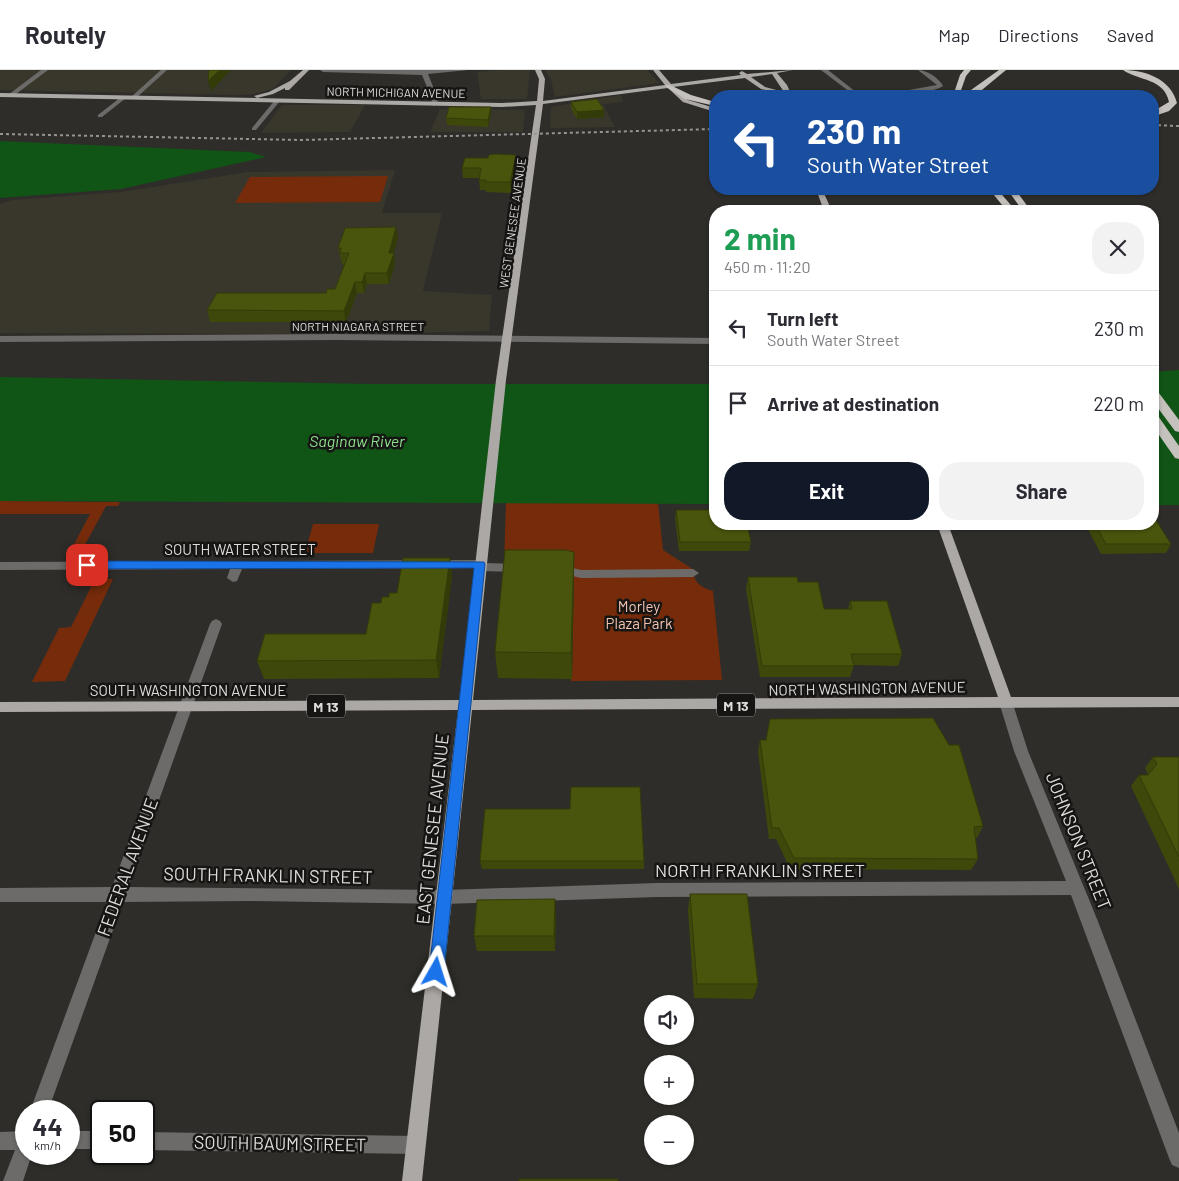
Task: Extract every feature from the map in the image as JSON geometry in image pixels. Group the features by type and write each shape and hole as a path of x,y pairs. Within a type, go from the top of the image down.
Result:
{"highway":[{"path":"958,90 963,75 968,70"},
{"path":"978,90 1002,70"},
{"path":"1126,70 1146,77 1168,90 1173,103 1159,112"},
{"path":"975,90 982,76"},
{"path":"668,86 688,97 709,102"},
{"path":"998,195 1007,205"},
{"path":"1159,400 1179,428"},
{"path":"1159,426 1179,455"}],"main road":[{"path":"277,101 292,82 306,70"},
{"name":"WEST GENESEE AVENUE","path":"487,511 501,380 542,79 538,70"},
{"path":"656,70 677,97 709,108"},
{"path":"739,70 763,88 770,90"},
{"name":"NORTH MICHIGAN AVENUE","path":"0,95 502,105 538,103 790,70"},
{"path":"773,72 787,90"},
{"path":"216,100 271,93 292,82"},
{"name":"EAST GENESEE AVENUE","path":"412,1181 487,511"},
{"name":"JOHNSON STREET","path":"945,530 1006,702"},
{"name":"NORTH WASHINGTON AVENUE","path":"466,706 1179,702"},
{"name":"SOUTH WASHINGTON AVENUE","path":"0,707 466,706"}],"street":[{"path":"10,96 45,70"},
{"path":"133,98 164,70"},
{"path":"323,70 465,70"},
{"path":"824,70 850,90"},
{"path":"920,90 940,86 939,83 921,70"},
{"path":"423,71 435,99 434,104"},
{"path":"100,116 123,98"},
{"path":"254,129 277,101"},
{"name":"NORTH NIAGARA STREET","path":"0,339 337,337 709,341"},
{"path":"232,578 237,566"},
{"name":"SOUTH WATER STREET","path":"1,567 480,566 527,569"},
{"path":"545,569 581,574 693,573"},
{"name":"FEDERAL AVENUE","path":"43,1100 216,624"},
{"name":"JOHNSON STREET","path":"1006,702 1021,750 1089,919 1179,1158"},
{"name":"NORTH FRANKLIN STREET","path":"445,897 657,890 1076,888"},
{"name":"SOUTH FRANKLIN STREET","path":"0,895 253,894 445,897"},
{"path":"0,1141 15,1140"},
{"name":"SOUTH BAUM STREET","path":"155,1141 416,1145"},
{"path":"13,1181 19,1165"}],"shaded area":[{"path":"0,70 291,70 273,89 254,94 238,95 0,90"},
{"path":"530,70 527,99 481,99 477,72"},
{"path":"545,70 647,70 659,83 555,97 551,80"},
{"path":"621,95 623,102 603,104 615,127 550,128 551,107"},
{"path":"282,105 365,105 350,132 261,133"},
{"path":"440,109 525,110 523,132 430,132"},
{"path":"395,170 382,213 442,213 423,291 492,295 489,331 356,334 0,333 0,204 12,200 121,192 248,172"}],"green space":[{"path":"388,176 380,202 235,203 250,177"},
{"path":"0,501 120,502 118,506 106,506 81,552 70,552 90,514 0,514"},
{"name":"Morley Plaza Park","path":"506,503 658,503 663,550 694,570 696,581 713,591 722,680 571,681 574,577 507,576 504,565"},
{"path":"313,524 379,524 373,553 305,553"},
{"path":"95,579 113,579 65,681 32,682 59,628 71,627"}],"water":[{"path":"0,141 250,152 266,157 121,189 0,198"},
{"path":"1179,370 1179,505 1159,505 1159,372"},
{"name":"Saginaw River","path":"0,377 372,384 709,384 709,504 0,501"}],"building":[{"path":"209,70 220,70 208,81"},
{"path":"597,99 604,110 577,112 571,102"},
{"path":"449,107 491,107 488,120 446,118"},
{"path":"489,155 516,155 510,182 485,182 486,180 479,180 481,168 462,168 465,158 488,158"},
{"path":"396,227 389,253 394,253 387,273 365,273 362,282 355,282 344,311 207,310 217,293 326,293 327,289 335,289 349,253 340,253 341,248 338,248 345,228"},
{"path":"676,510 709,510 709,530 748,530 751,542 680,542"},
{"path":"1159,525 1171,544 1106,544 1098,530 1159,530"},
{"path":"505,550 565,550 574,552 571,653 495,652"},
{"path":"403,558 450,558 436,660 257,661 265,634 366,634 372,603 381,603 382,597 389,597 389,593 397,593"},
{"path":"748,577 797,577 798,582 818,582 824,609 852,609 850,601 887,601 902,654 851,654 854,666 762,666"},
{"path":"933,718 949,745 959,745 983,826 974,827 978,859 794,858 779,828 772,828 760,740 766,740 770,719"},
{"path":"1153,757 1179,757 1179,857 1139,775 1148,775 1157,764"},
{"path":"571,787 640,787 644,861 480,861 485,809 570,809"},
{"path":"690,894 747,894 758,984 697,984"},
{"path":"555,899 554,936 474,936 477,900"},
{"path":"519,1179 618,1179 618,1181 519,1181"}],"railway":[{"path":"1159,125 1179,126"},
{"path":"0,134 301,140 709,129"}],"route":[{"path":"87,565 367,566 480,564 436,972"}]}
